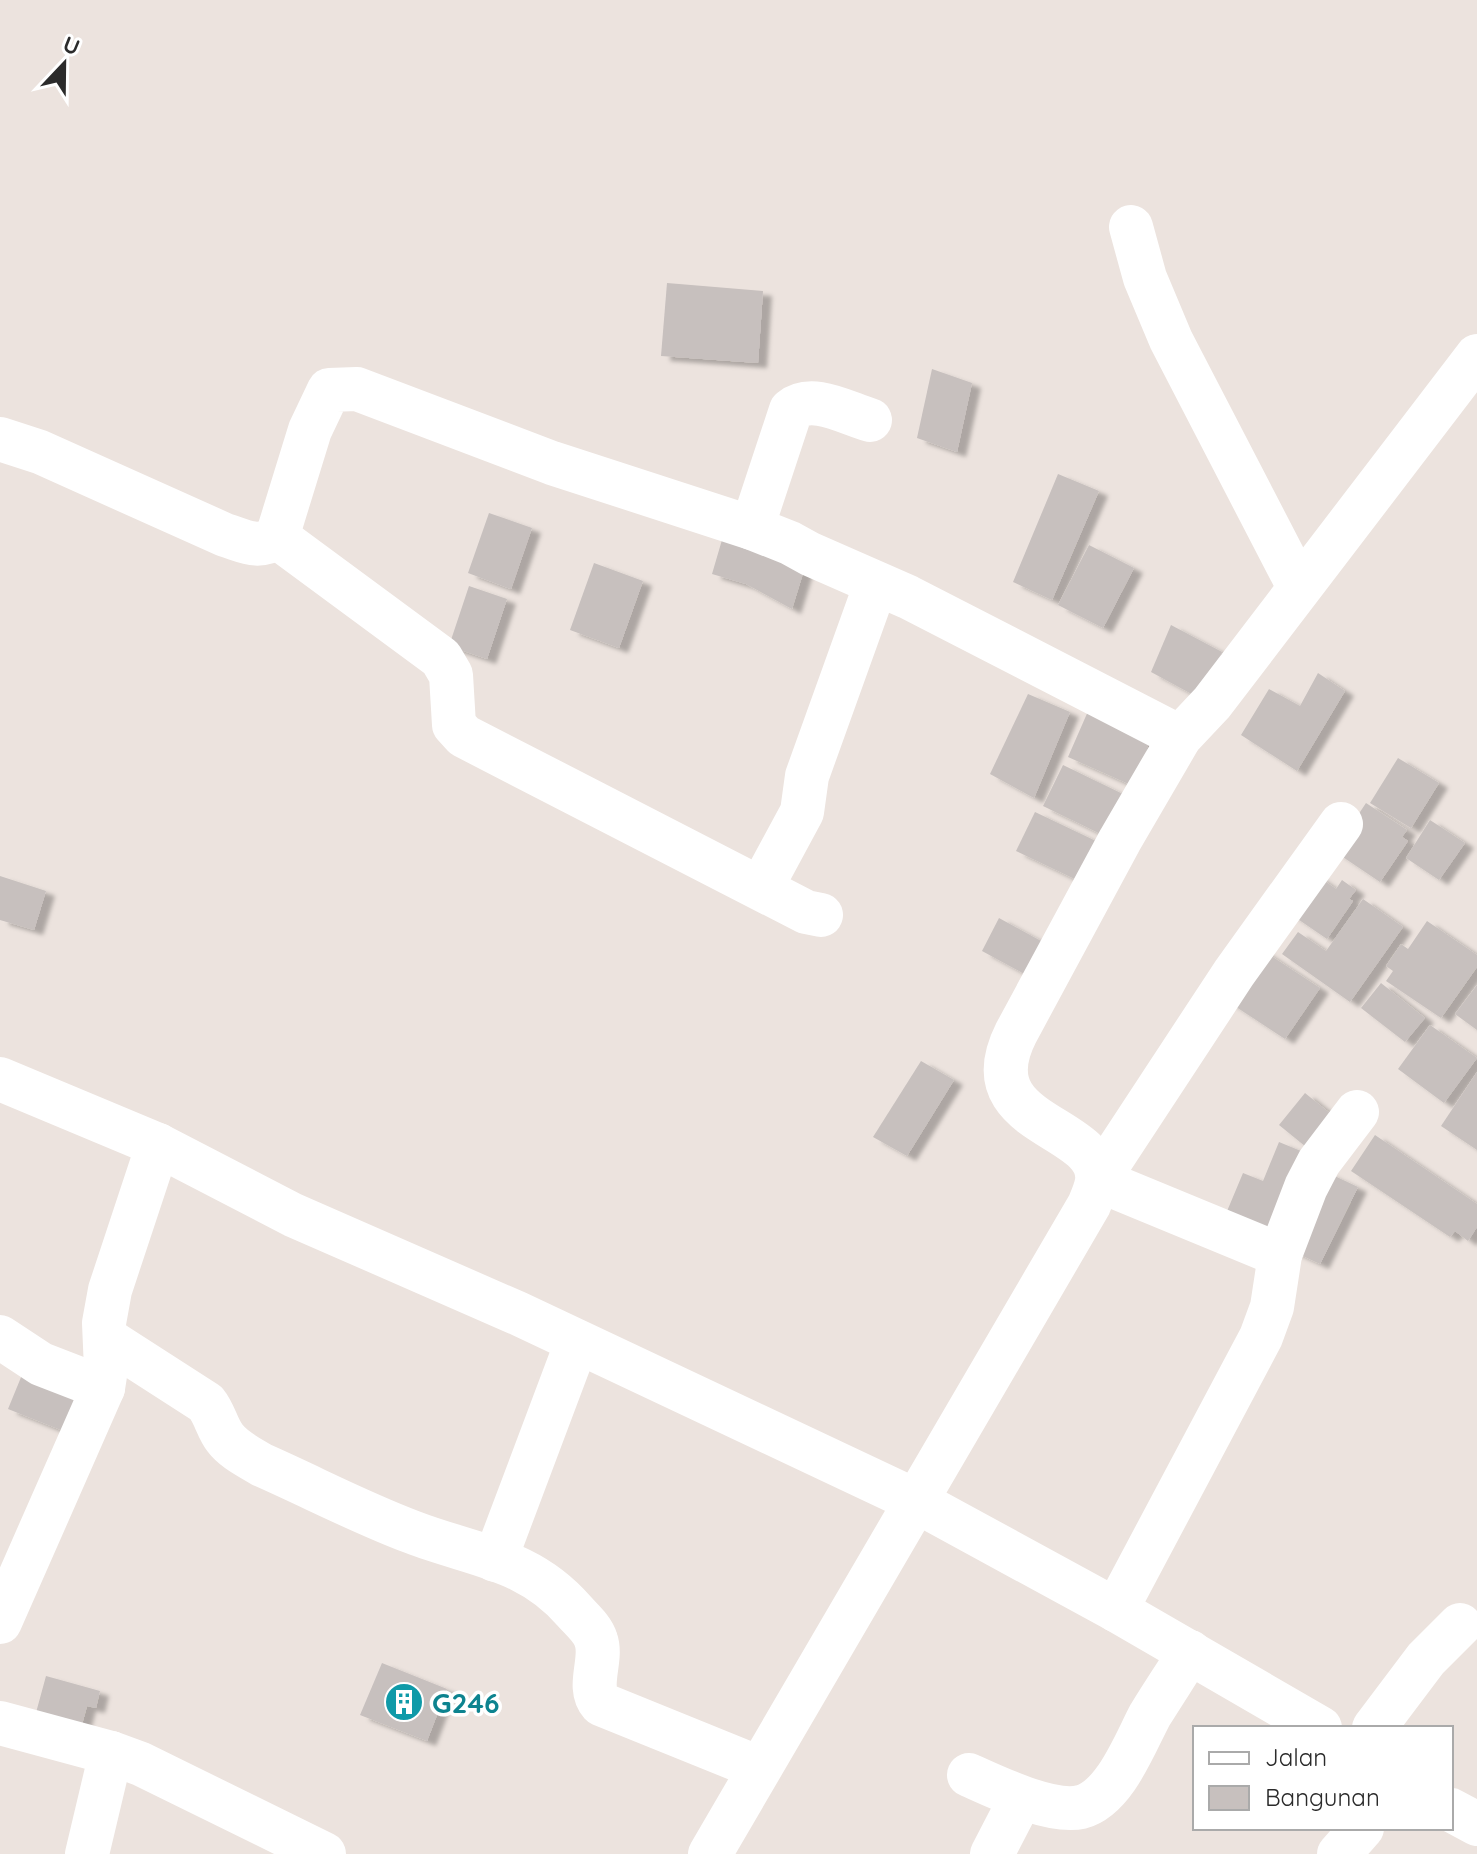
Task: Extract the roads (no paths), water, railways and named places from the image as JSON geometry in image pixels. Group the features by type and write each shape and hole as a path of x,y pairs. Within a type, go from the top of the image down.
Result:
{"street":[{"path":"1131,227 1145,278 1171,340 1299,587"},
{"path":"1098,1180 1093,1161 1076,1144 1022,1106 1008,1087 1004,1069 1007,1051 1120,840 1180,737 1212,703 1299,587 1380,487 1477,356"},
{"path":"0,439 40,452 225,535 257,546 277,537 310,430 329,390 357,389 552,463 752,528 954,620 1180,737"},
{"path":"752,528 791,410 800,402 813,402 870,420"},
{"path":"277,537 441,658 451,675 454,725 464,736 806,912 821,915"},
{"path":"761,888 802,812 807,776 876,584"},
{"path":"710,1854 1089,1205 1098,1180 1234,973 1341,824"},
{"path":"0,1079 158,1145 293,1215 577,1342 916,1501 1116,1610 1317,1726"},
{"path":"1116,1610 1261,1337 1272,1307 1280,1255 1319,1162 1357,1112"},
{"path":"0,1622 103,1388 110,1290 158,1145"},
{"path":"1098,1180 1280,1255"},
{"path":"0,1337 41,1364 103,1388"},
{"path":"105,1338 206,1403 216,1416 223,1437 262,1465 412,1532 521,1569 548,1584 595,1636 598,1658 594,1689 601,1704 759,1768"},
{"path":"495,1560 577,1342"},
{"path":"1376,1726 1426,1659 1460,1625"},
{"path":"969,1775 1021,1798 1079,1807 1097,1800 1117,1777 1151,1713 1190,1652"},
{"path":"0,1723 141,1764 324,1854"},
{"path":"87,1854 111,1753"},
{"path":"992,1854 1021,1798"},
{"path":"1453,1811 1477,1824"},
{"path":"1339,1854 1360,1830"}],"place":[{"name":"G246","path":"404,1702"}]}
